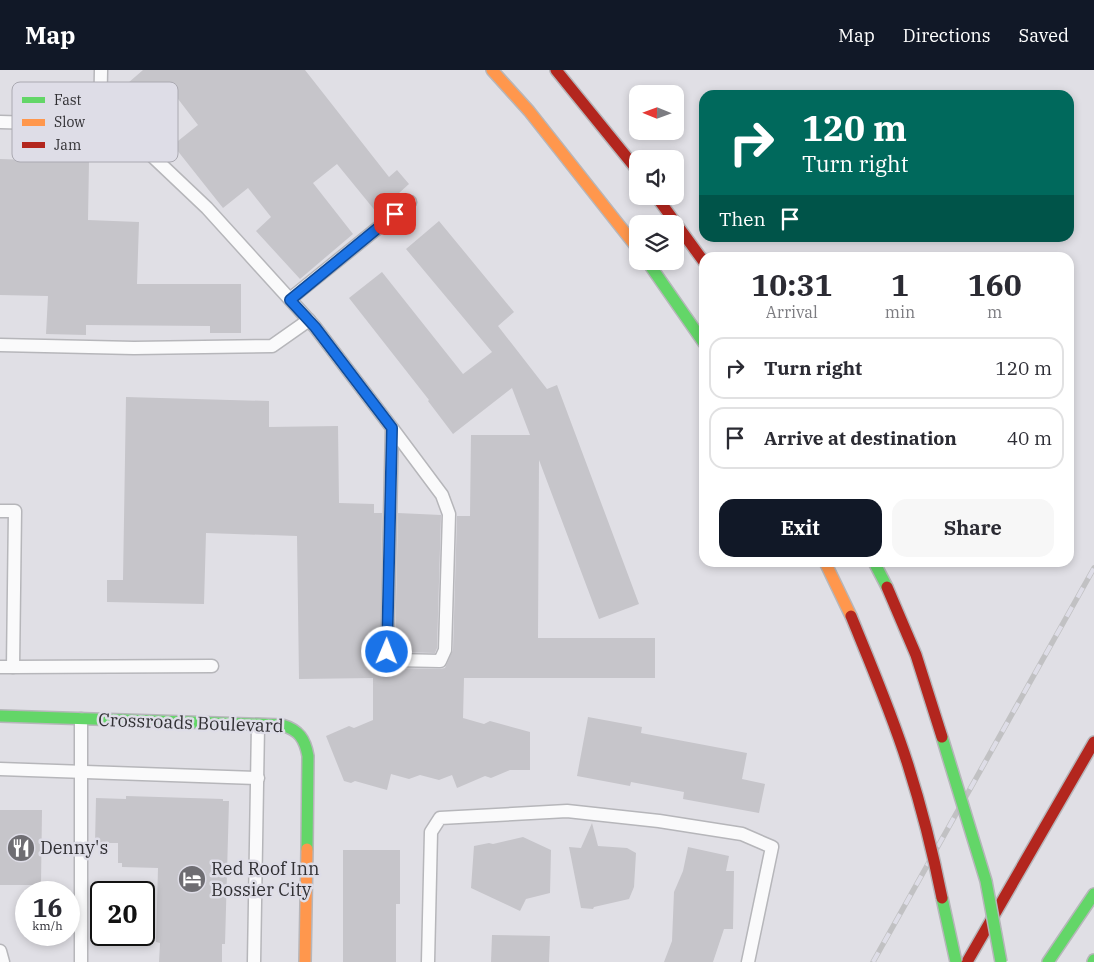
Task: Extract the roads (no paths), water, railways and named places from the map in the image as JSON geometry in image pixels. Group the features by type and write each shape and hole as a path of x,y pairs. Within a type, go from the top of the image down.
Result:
{"main road":[{"path":"492,70 529,111 629,237"},
{"path":"556,70 629,160"},
{"path":"663,205 699,255"},
{"path":"653,270 699,337"},
{"path":"827,567 851,616 899,737 928,836 956,962"},
{"path":"876,567 916,654 960,792 986,881 1001,962"},
{"name":"Crossroads Boulevard","path":"0,716 282,725 293,727 301,734 306,745 309,773 305,962"},
{"path":"966,962 1094,742"},
{"path":"1048,962 1094,894"}],"lane":[{"path":"159,162 206,208 308,320 392,428 442,495 449,514 445,650 440,662 395,660 387,652 392,428"},
{"path":"290,300 410,202"},
{"path":"0,345 134,348 272,346 308,320"},
{"path":"0,511 15,511 6,667 212,666"},
{"path":"81,719 81,962"},
{"path":"254,962 258,725"},
{"path":"0,768 258,778"},
{"path":"428,962 431,832 440,818 566,811 659,821 742,834 772,847 748,962"},
{"path":"0,951 3,962"}],"railway":[{"path":"873,962 1094,568"}],"place":[{"name":"Denny's","path":"21,848"},
{"name":"Red Roof Inn Bossier City","path":"192,879"}]}
